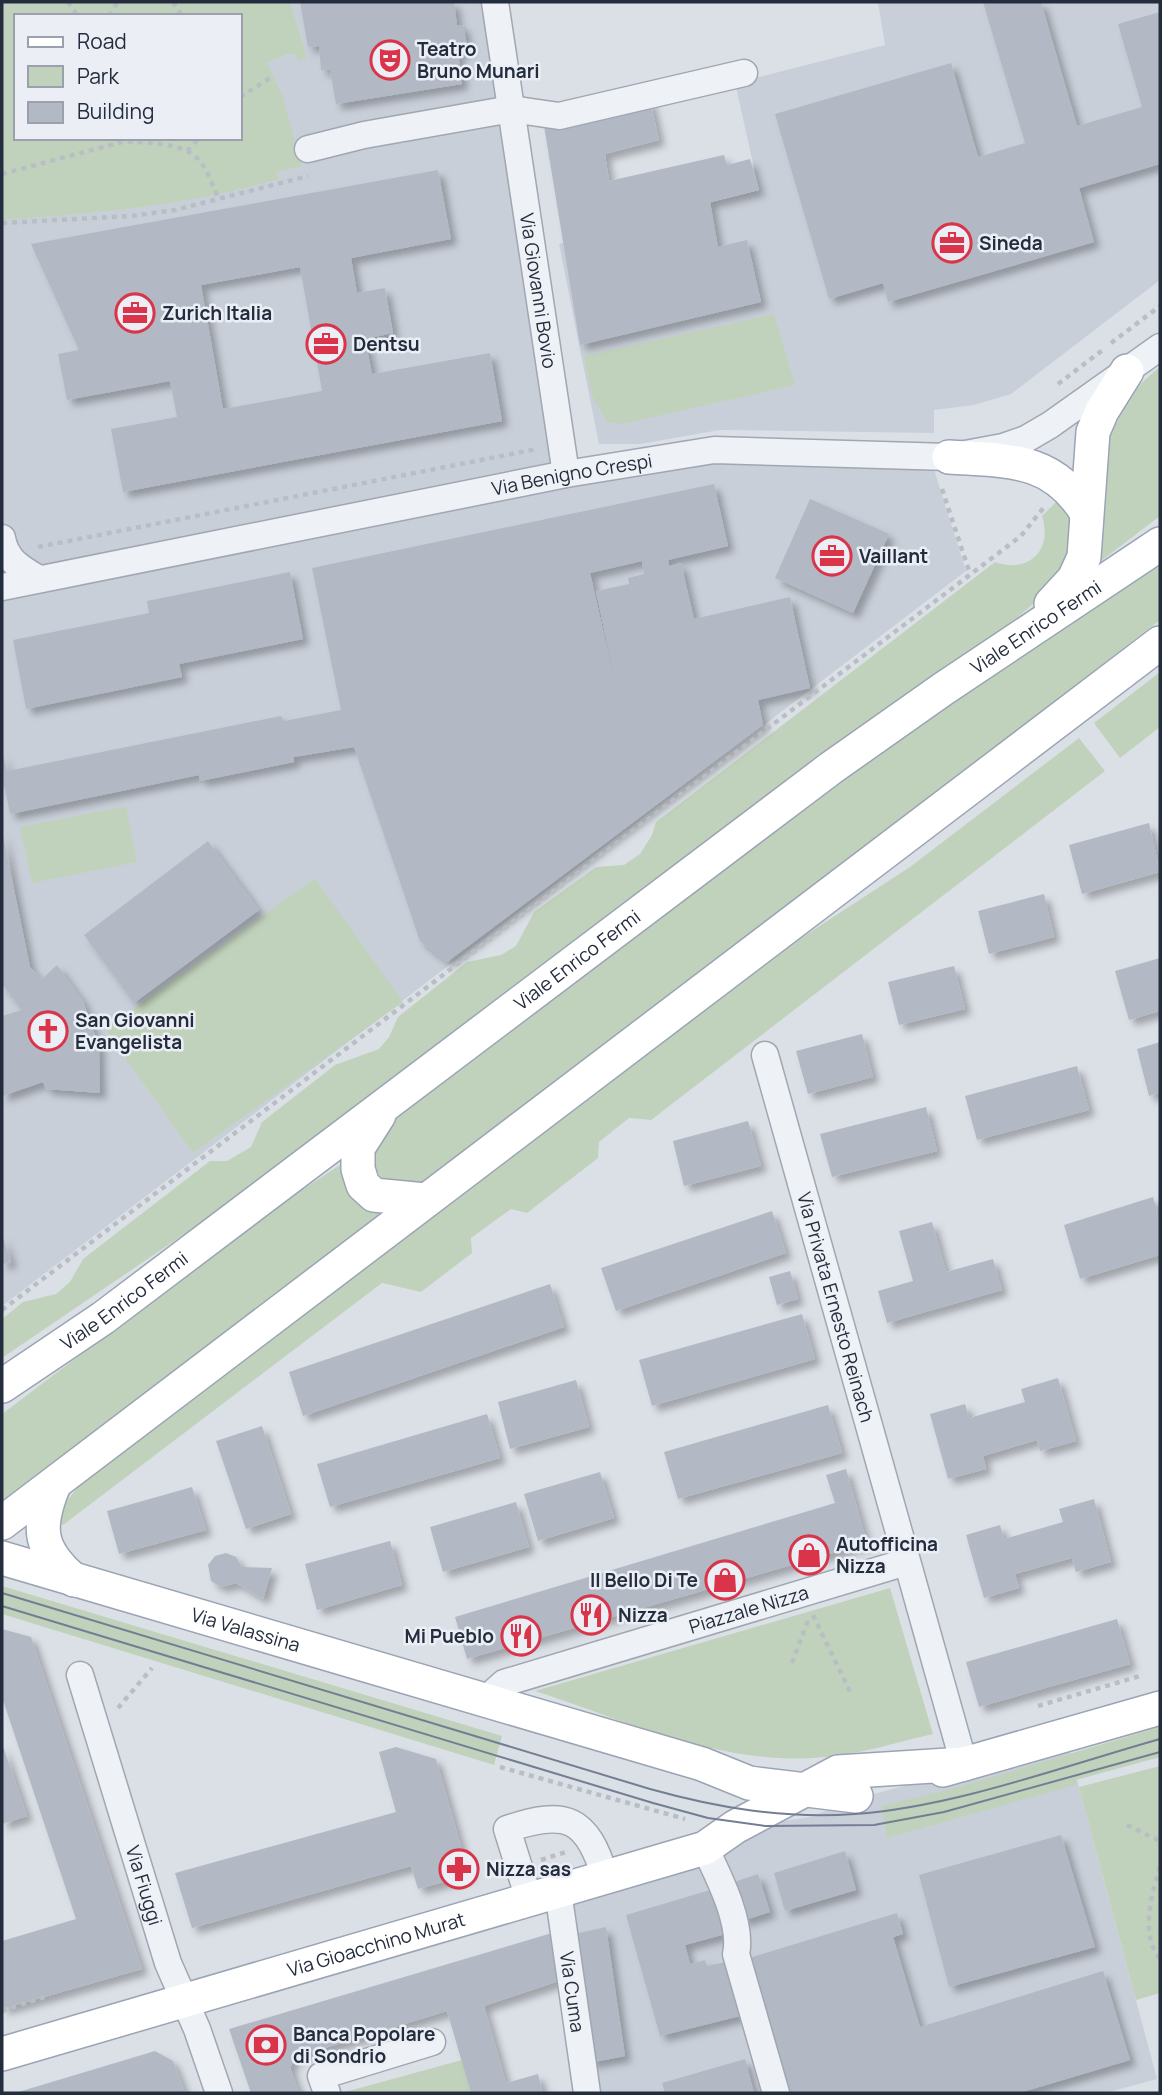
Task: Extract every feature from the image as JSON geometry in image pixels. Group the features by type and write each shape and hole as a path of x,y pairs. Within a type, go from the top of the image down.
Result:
{"main road":[{"path":"1021,636 1074,579 1084,557 1093,432 1102,411 1127,371"},
{"path":"949,457 1012,462 1039,469 1072,489 1086,512"},
{"name":"Viale Enrico Fermi","path":"2,1386 103,1318 786,801 1021,636 1160,544"},
{"path":"2,1523 1160,643"},
{"path":"386,1104 358,1149 358,1169 363,1185 374,1195 425,1200"},
{"path":"54,1485 44,1510 43,1542 56,1564 74,1580"},
{"name":"Via Valassina","path":"2,1558 489,1702"},
{"path":"489,1702 702,1764 749,1783 802,1792"},
{"name":"Via Gioacchino Murat","path":"2,2054 705,1847 802,1792 964,1764 1160,1708"},
{"path":"702,1764 847,1784"},
{"path":"702,1764 717,1781 725,1808 722,1820 705,1847"},
{"name":"Via Gioacchino Murat","path":"745,1824 808,1814 847,1784"}],"street":[{"name":"Via Giovanni Bovio","path":"495,2 566,474"},
{"path":"314,161 364,135 511,109 559,116 744,73"},
{"path":"1127,371 1160,347"},
{"name":"Via Benigno Crespi","path":"2,587 566,474 714,450 949,457 1026,439 1127,371"},
{"path":"9,550 19,568 39,579"},
{"name":"Via Privata Ernesto Reinach","path":"765,1055 906,1562"},
{"path":"906,1562 964,1764"},
{"name":"Piazzale Nizza","path":"489,1702 495,1690 504,1683 906,1562"},
{"name":"Via Fiuggi","path":"80,1675 167,1963 219,2093"},
{"path":"543,1895 507,1829 533,1821 552,1819 572,1823 587,1832 605,1877"},
{"path":"705,1847 723,1886 739,1941 736,1954 776,2093"},
{"name":"Via Cuma","path":"543,1895 586,2093"},
{"path":"327,2093 321,2076 432,2042"}],"path":[{"path":"242,96 270,78"},
{"path":"187,151 197,140"},
{"path":"2,174 122,142 152,141 187,151 199,159 219,199"},
{"path":"2,223 131,216 219,199 314,161"},
{"path":"1050,389 1160,306"},
{"path":"9,550 540,449"},
{"path":"943,489 970,574"},
{"path":"2,1310 1021,536 1050,500"},
{"path":"792,1663 811,1611 852,1696"},
{"path":"118,1708 152,1668"},
{"path":"1038,1706 1140,1676"},
{"path":"500,1767 685,1819"},
{"path":"1127,1825 1160,1841"},
{"path":"534,1862 574,1850"},
{"path":"1160,1870 1149,1924 1151,1948 1160,1959"},
{"path":"2,2011 50,1995"}],"shaded area":[{"path":"2,2 484,2 559,469 716,453 931,460 966,571 2,1306"},
{"path":"878,2 1160,2 1160,280 1011,394 974,405 934,410 934,433 720,430 640,444 599,444 559,244 759,190 735,83 885,45"},
{"path":"1067,1742 1157,2079 1105,2093 589,2093 559,1886 750,1826 810,1817 859,1798"}],"green space":[{"path":"2,2 290,2 307,58 298,61 295,54 287,54 267,63 283,97 302,166 276,172 279,179 244,188 175,202 2,220"},
{"path":"774,314 795,385 622,424 607,422 592,396 584,356"},
{"path":"1160,367 1160,516 1097,564 1102,533 1104,458 1108,436 1117,414 1133,391"},
{"path":"1059,499 1072,528 1067,560 1054,581 1013,621 924,683 224,1207 2,1358 2,1319 23,1302 56,1294 70,1282 83,1259 210,1161 227,1161 251,1147 262,1122 335,1065 379,1049 389,1037 398,1017 467,962 501,955 516,946 534,912 596,867 624,865 640,854 652,835 656,822 995,562 1018,565 1028,562 1041,549 1045,528 1042,516"},
{"path":"1160,562 1160,620 821,883 417,1187 386,1183 370,1163 382,1125 904,732"},
{"path":"1160,672 1160,727 1120,758 1094,723"},
{"path":"1079,738 1105,771 651,1120 629,1118 599,1142 598,1158 527,1213 511,1209 471,1238 472,1253 421,1292 382,1283 63,1525 59,1523 63,1506 80,1484 752,970 910,867"},
{"path":"126,806 137,862 32,883 20,827"},
{"path":"315,878 403,1002 193,1153 105,1029"},
{"path":"340,1165 353,1196 365,1207 381,1215 2,1502 2,1414 273,1209"},
{"path":"2,1586 502,1736 494,1765 2,1614"},
{"path":"890,1588 933,1734 844,1755 777,1758 742,1754 672,1738 535,1691"},
{"path":"1160,1727 1160,1757 1076,1780 1076,1785 887,1838 881,1806 955,1788"},
{"path":"1160,1766 1160,1993 1136,2000 1079,1787"},
{"path":"462,2060 471,2093 345,2092"}],"building":[{"name":"Teatro Bruno Munari","path":"300,2 454,2 457,25 463,25 468,50 458,51 462,84 336,104 330,70 321,70 319,46 308,47"},
{"path":"983,2 1041,2 1077,126 1142,107 1118,24 1160,12 1160,164 1079,188 1094,242 888,302 883,283 829,299 775,114 951,63 978,157 1025,143"},
{"path":"650,100 659,140 605,154 609,181 724,155 727,165 750,159 759,190 710,202 718,247 747,240 761,302 580,345 544,126"},
{"name":"Zurich Italia","path":"438,170 451,239 351,258 357,293 385,288 393,333 365,339 372,374 490,353 502,421 123,492 111,429 177,417 170,381 67,400 58,354 79,350 31,244","holes":["300,267 322,391 223,409 201,285"]},
{"path":"714,484 728,546 668,560 669,566 681,563 694,619 790,597 810,688 758,700 763,725 447,962 420,941 354,747 294,757 294,762 200,781 199,775 10,814 5,788 2,789 2,751 7,771 281,716 284,721 341,710 312,568","holes":["642,561 644,574 628,578 629,584 596,591 619,700 590,573"]},
{"name":"Vaillant","path":"810,499 889,534 853,613 775,578"},
{"path":"290,572 303,639 179,664 182,677 26,709 13,640 149,613 147,601"},
{"path":"1149,823 1160,872 1082,894 1069,845"},
{"name":"San Giovanni Evangelista","path":"2,831 30,967 42,979 57,965 83,1001 99,1046 100,1093 46,1089 43,1082 2,1096 2,1016 22,1010 2,984"},
{"path":"208,841 259,910 134,1003 84,935"},
{"path":"1044,894 1054,937 989,954 978,911"},
{"path":"1160,958 1160,1011 1129,1020 1115,971"},
{"path":"954,966 965,1009 899,1025 888,982"},
{"path":"862,1034 873,1077 808,1094 796,1051"},
{"path":"1160,1042 1160,1093 1149,1096 1137,1049"},
{"path":"1077,1066 1089,1110 977,1140 965,1096"},
{"path":"926,1107 937,1151 832,1177 820,1134"},
{"path":"748,1121 761,1166 684,1186 673,1141"},
{"path":"1153,1197 1160,1222 1160,1255 1080,1279 1064,1225"},
{"path":"772,1211 786,1253 616,1311 601,1268"},
{"path":"932,1222 946,1272 993,1259 1002,1290 887,1323 878,1291 913,1281 899,1231"},
{"path":"2,1235 11,1262 2,1264"},
{"path":"790,1271 798,1299 777,1305 769,1277"},
{"path":"550,1284 564,1327 303,1416 289,1372"},
{"path":"802,1314 815,1359 652,1406 639,1360"},
{"path":"1058,1378 1076,1441 1040,1451 1037,1440 983,1456 986,1469 948,1479 930,1414 965,1404 969,1418 1025,1402 1021,1389"},
{"path":"576,1380 589,1427 510,1449 498,1402"},
{"path":"828,1405 842,1453 678,1499 664,1452"},
{"path":"487,1414 500,1458 330,1507 317,1464"},
{"path":"262,1426 291,1514 246,1529 216,1441"},
{"path":"846,1469 867,1543 467,1659 455,1617 835,1503 826,1475"},
{"path":"600,1472 614,1518 538,1541 524,1494"},
{"path":"192,1487 206,1530 119,1554 107,1511"},
{"path":"1094,1499 1111,1562 1076,1572 1072,1558 1015,1574 1019,1588 984,1598 966,1535 1000,1525 1004,1539 1063,1522 1059,1509"},
{"path":"516,1502 529,1547 443,1572 430,1527"},
{"path":"390,1541 402,1585 317,1610 305,1564"},
{"path":"226,1553 236,1557 242,1567 272,1568 263,1599 236,1583 221,1587 211,1581 208,1565 215,1556"},
{"path":"1117,1619 1130,1664 979,1707 966,1662"},
{"path":"2,1629 31,1637 142,1969 2,2009 2,1941 76,1919 2,1697"},
{"path":"2,1743 27,1816 2,1824"},
{"path":"396,1747 436,1759 469,1875 418,1889 411,1866 192,1928 175,1873 396,1812 379,1752"},
{"path":"1061,1835 1095,1947 949,1987 919,1875"},
{"path":"845,1851 856,1890 785,1911 774,1873"},
{"path":"758,1874 770,1912 742,1921 731,1883"},
{"path":"717,1888 729,1933 685,1945 690,1964 705,1960 707,1966 725,1962 740,2016 660,2036 626,1915"},
{"path":"897,1913 903,1934 893,1937 920,2027 1103,1971 1130,2060 1019,2093 790,2093 749,1958"},
{"path":"606,1927 625,2056 589,2063 570,1935"},
{"path":"552,1933 559,1981 484,2006 506,2083 538,2074 543,2093 471,2093 447,2011 295,2057 290,2068 299,2093 251,2093 229,2029"},
{"path":"155,2051 173,2061 185,2093 15,2093"},
{"path":"745,2059 754,2093 665,2093 662,2083"}],"tram line":[{"path":"2,1593 650,1789 751,1811 829,1815 893,1810 1009,1784 1160,1739"},
{"path":"2,1606 653,1803 708,1818 765,1826 874,1825 944,1812 1160,1752"}],"place":[{"name":"Teatro Bruno Munari","path":"390,60"},
{"name":"Sineda","path":"952,243"},
{"name":"Zurich Italia","path":"135,313"},
{"name":"Dentsu","path":"326,344"},
{"name":"Vaillant","path":"832,556"},
{"name":"San Giovanni Evangelista","path":"48,1031"},
{"name":"Autofficina Nizza","path":"809,1555"},
{"name":"Il Bello Di Te","path":"725,1580"},
{"name":"Nizza","path":"591,1615"},
{"name":"Mi Pueblo","path":"521,1636"},
{"name":"Nizza sas","path":"459,1869"},
{"name":"Banca Popolare di Sondrio","path":"266,2045"}]}
